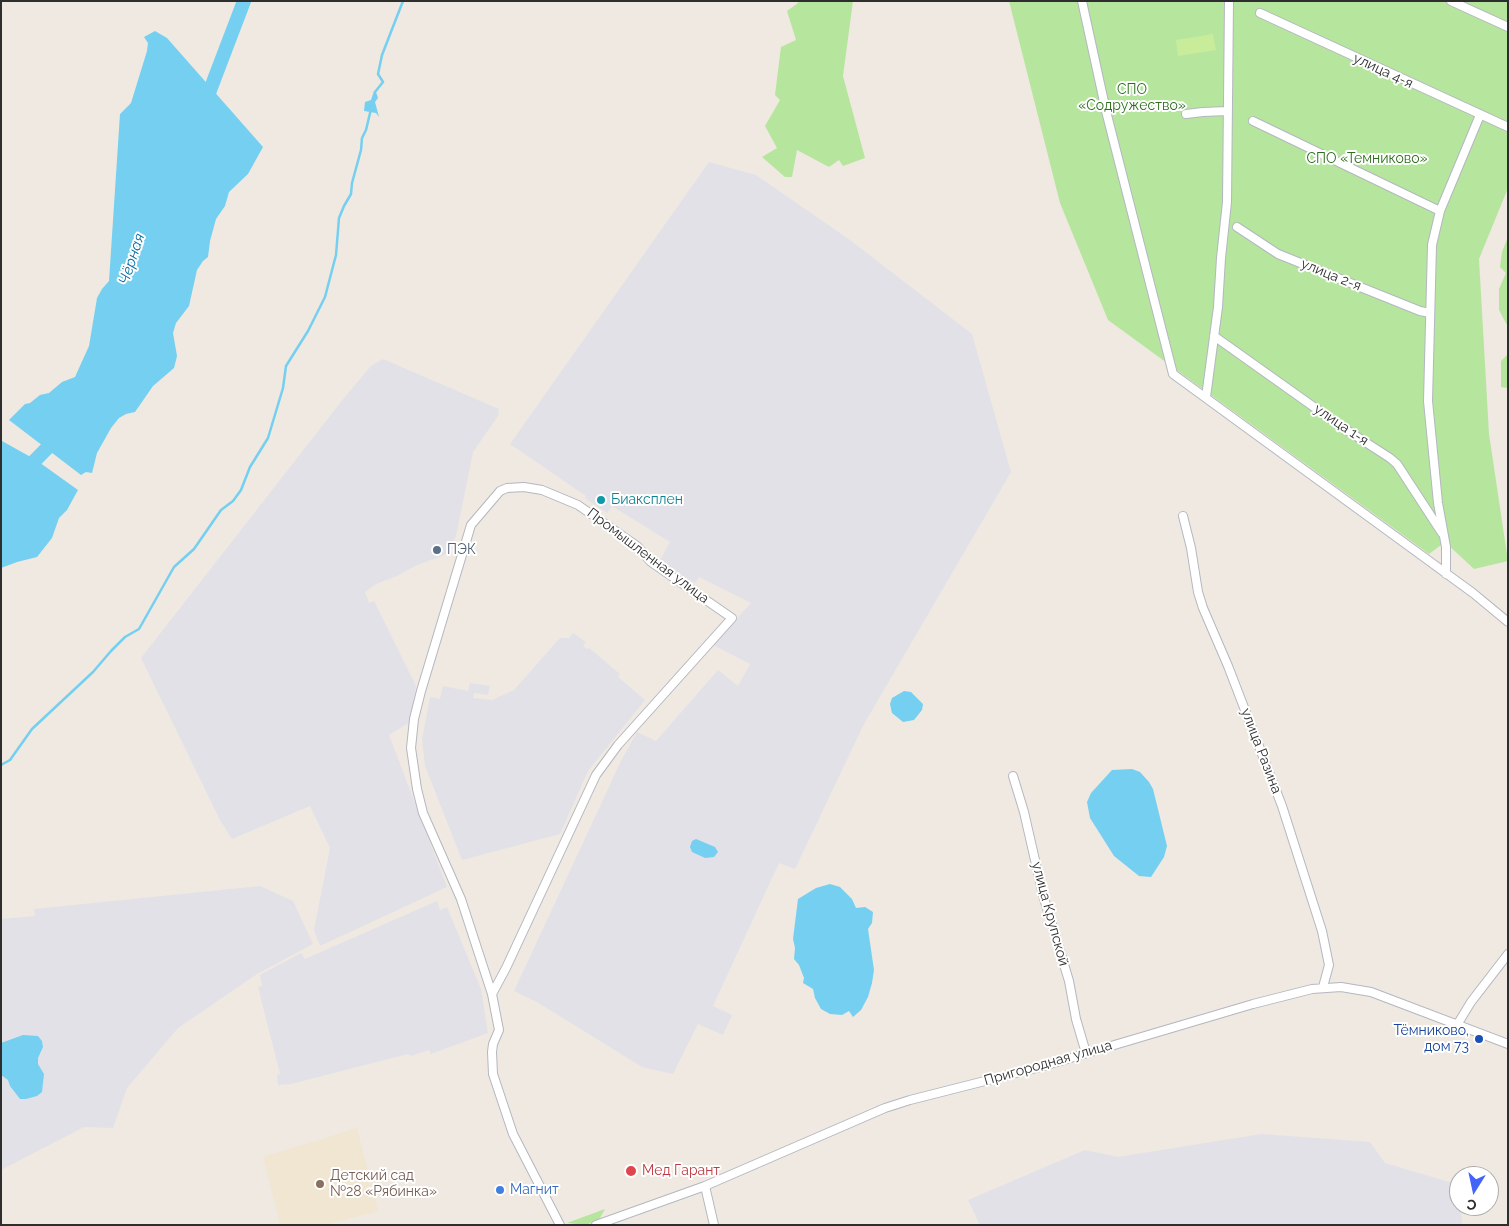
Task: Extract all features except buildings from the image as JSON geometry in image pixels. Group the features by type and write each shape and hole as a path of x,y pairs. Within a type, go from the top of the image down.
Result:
{"street":[{"path":"1082,1 1106,110 1174,374 1324,482 1473,593 1508,622"},
{"path":"1206,397 1228,202 1227,111 1230,1"},
{"path":"1451,1 1508,28"},
{"name":"улица 4-я","path":"1260,13 1508,127"},
{"path":"1186,114 1227,111"},
{"path":"1446,574 1446,547 1438,503 1428,401 1432,245 1440,211 1480,115"},
{"path":"1253,121 1440,211"},
{"name":"улица 2-я","path":"1237,227 1278,254 1420,311 1430,313"},
{"name":"улица 1-я","path":"1214,336 1397,464 1444,537"},
{"name":"Промышленная улица","path":"492,994 596,775 618,745 732,618 651,562 637,546 578,505 542,490 524,487 507,488 500,491 471,525 419,699 412,739 414,772 422,807 461,899 492,994 499,1030 493,1044 493,1074 513,1134 560,1225"},
{"name":"улица Разина","path":"1183,516 1203,608 1228,666 1282,806 1320,924 1328,956 1323,988"},
{"name":"улица Крупской","path":"1013,776 1024,812 1043,895 1069,981 1076,1019 1086,1053"},
{"path":"1457,1025 1471,1002 1508,954"},
{"name":"Пригородная улица","path":"596,1225 705,1186 885,1108 1040,1067 1253,1004 1323,988 1341,987 1371,992 1508,1044"},
{"path":"705,1186 714,1225"}],"shaded area":[{"path":"709,162 756,175 850,240 972,334 1011,472 864,724 795,869 779,863 713,1006 732,1015 723,1035 698,1024 673,1074 642,1067 537,1002 514,991 621,761 637,732 656,741 718,670 738,686 750,664 713,645 751,603 699,577 695,583 659,562 670,542 612,506 607,513 585,498 586,496 510,444"},
{"path":"383,359 499,409 498,416 473,452 456,536 447,554 376,584 365,592 369,603 374,601 416,686 410,722 389,735 447,887 320,946 314,930 330,848 310,806 232,839 220,820 141,658 344,398 371,366"},
{"path":"573,633 586,642 583,646 587,649 589,648 620,674 618,677 645,700 588,771 560,834 462,860 425,766 422,739 430,697 440,699 443,686 468,691 470,683 490,686 488,695 474,693 473,698 492,700 514,690 560,638 569,638"},
{"path":"260,886 293,901 313,944 257,974 178,1028 127,1088 113,1128 84,1127 1,1170 1,919 35,916 34,909"},
{"path":"437,901 440,910 447,907 481,989 488,1033 431,1054 429,1050 411,1056 408,1054 291,1084 278,1085 277,1075 280,1074 258,987 262,986 260,975 301,953 305,959"},
{"name":"Детский сад №28 «Рябинка»","path":"357,1128 378,1211 324,1225 280,1225 263,1157"},
{"path":"1261,1134 1370,1142 1385,1163 1449,1182 1449,1216 1462,1216 1462,1225 980,1225 968,1200 1085,1150 1118,1157"}],"green space":[{"path":"797,1 853,1 843,76 865,158 843,166 839,160 829,167 797,150 792,177 785,177 762,157 777,148 765,126 780,100 775,95 781,47 796,40 787,11 798,3"},
{"name":"СПО «Темниково»","path":"1009,1 1508,1 1508,188 1479,259 1489,434 1508,561 1474,569 1445,542 1429,554 1108,320 1060,203"},
{"path":"1213,34 1216,50 1178,56 1176,40"},
{"path":"1508,237 1508,327 1499,310 1499,289 1506,273 1500,267 1502,252"},
{"path":"1508,354 1507,388 1501,387 1501,361"},
{"path":"605,1209 600,1218 586,1225 567,1223"}],"water":[{"path":"155,31 167,38 263,147 248,174 229,192 225,206 216,219 208,257 197,270 189,306 176,323 173,333 177,356 174,368 153,386 135,412 119,418 97,453 92,473 86,472 81,475 9,420 25,404 30,403 40,395 49,393 62,382 75,377 89,346 97,298 109,281 120,114 131,103 147,51 148,43 144,37"},
{"path":"374,91 378,98 375,102 379,117 376,113 364,111 365,102 371,100"},
{"path":"2,441 36,460 78,490 67,510 59,518 52,538 37,557 1,568"},
{"path":"904,691 911,692 923,704 922,710 914,720 903,722 892,713 890,704 892,698"},
{"path":"1132,769 1140,772 1153,789 1167,846 1164,857 1151,877 1139,876 1114,856 1090,818 1087,802 1091,793 1112,770"},
{"path":"696,839 715,847 718,852 714,857 705,858 692,852 690,847 692,841"},
{"path":"830,884 840,887 852,899 856,908 865,907 873,912 872,923 868,929 874,970 872,983 868,997 861,1010 853,1017 849,1011 842,1015 830,1014 821,1009 813,989 803,983 804,978 799,965 794,959 795,948 793,939 798,899 816,888"},
{"path":"23,1035 38,1036 42,1041 43,1047 38,1058 38,1064 44,1074 42,1092 37,1096 20,1099 10,1086 8,1080 1,1075 1,1043"}],"waterway":[{"name":"Чёрная","path":"204,106 244,1"},
{"path":"375,92 383,82 378,74 382,55 403,1"},
{"path":"1,765 10,760 32,729 93,672 125,637 139,629 174,567 194,549 221,510 233,501 241,490 250,467 268,438 283,388 286,366 308,331 325,297 336,255 339,218 351,194 362,138 371,109"},
{"name":"Чёрная","path":"1,495 58,437"}],"place":[{"name":"Биаксплен","path":"601,500"},
{"name":"ПЭК","path":"437,550"},
{"name":"Тёмниково, дом 73","path":"1479,1039"},
{"name":"Мед Гарант","path":"631,1171"},
{"name":"Детский сад №28 «Рябинка»","path":"320,1184"},
{"name":"Магнит","path":"500,1190"}],"park label":[{"name":"СПО «Содружество»","path":"1132,98"}]}
